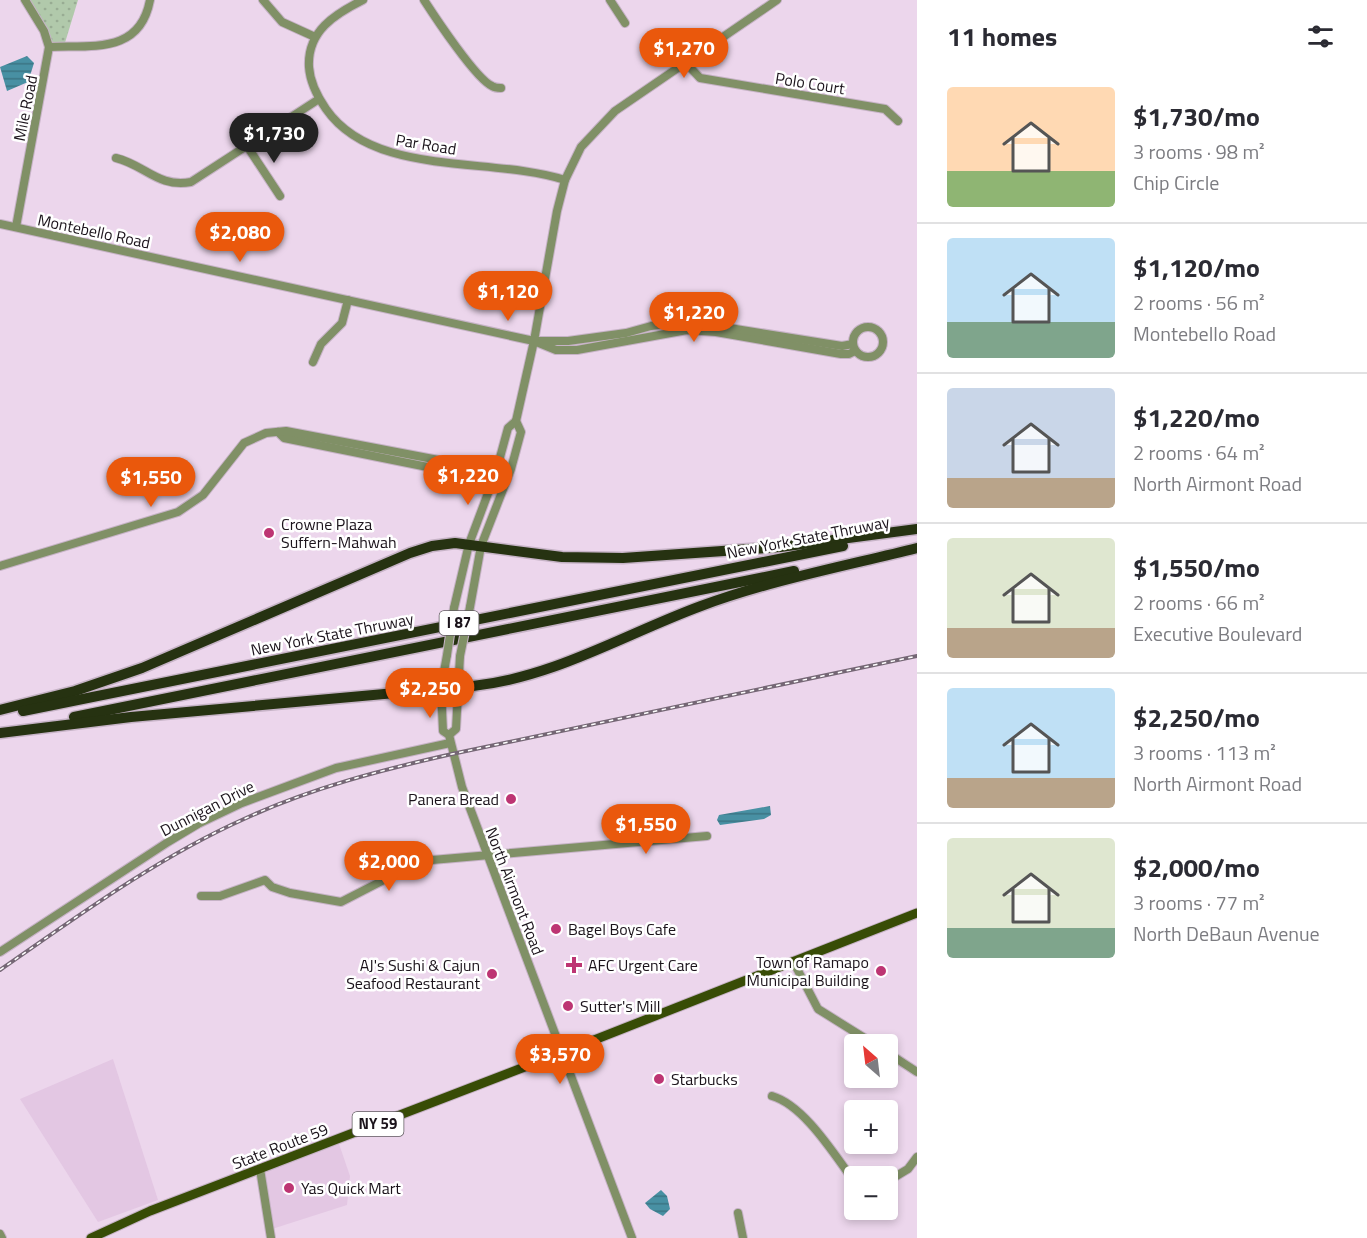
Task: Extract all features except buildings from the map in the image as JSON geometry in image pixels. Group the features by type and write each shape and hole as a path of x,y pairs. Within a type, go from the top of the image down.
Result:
{"highway":[{"path":"0,710 75,691 131,672 421,549 443,544 469,544 562,557 623,558 780,547 917,530"},
{"name":"New York State Thruway","path":"0,716 917,530"},
{"path":"0,732 122,718 491,684 540,673 677,615 726,597 917,547"},
{"name":"New York State Thruway","path":"0,732 917,547"}],"main road":[{"name":"State Route 59","path":"91,1238 150,1211 917,913"}],"street":[{"path":"25,0 44,31 50,47 111,44 128,38 145,21 150,0"},
{"path":"263,0 282,22 315,38 331,18 363,0"},
{"path":"424,0 441,27 477,72 491,86 501,88"},
{"path":"610,0 626,23"},
{"name":"North Airmont Road","path":"450,739 456,729 460,656 481,546 511,469 520,432 516,421 565,180 581,147 615,111 777,0"},
{"name":"Par Road","path":"315,38 309,65 310,78 319,99 349,134 371,146 404,156 533,171 565,180"},
{"name":"Mile Road","path":"16,227 50,47"},
{"name":"Polo Court","path":"685,63 700,78 885,109 898,121"},
{"path":"116,158 131,163 150,175 178,184 191,182 319,99"},
{"path":"247,146 280,196"},
{"name":"Montebello Road","path":"0,224 534,341 547,347 566,350 577,350 627,336 686,326 785,341 841,354 849,354 854,347"},
{"path":"313,362 321,344 342,323 348,300"},
{"name":"North Airmont Road","path":"516,421 508,428 491,476 469,544 454,608 441,687 444,731 450,739 462,788 632,1238"},
{"path":"0,566 100,535 162,519 178,512 203,495 244,442 266,433 286,430 470,466 484,469 491,476 505,482"},
{"name":"Dunnigan Drive","path":"0,952 168,842 198,824 242,803 336,768 450,739"},
{"path":"201,896 220,896 265,880 272,887 290,893 341,902 409,867 432,860 707,836"},
{"path":"793,961 818,1009 858,1034"},
{"path":"898,1060 917,1072"},
{"path":"772,1096 784,1100 804,1118 844,1167"},
{"path":"898,1174 908,1168 917,1157"},
{"path":"260,1169 272,1238"},
{"path":"738,1213 743,1238"},
{"path":"0,1234 2,1238"}],"shaded area":[{"path":"113,1059 158,1200 98,1222 20,1099"},
{"path":"339,1144 350,1176 347,1205 272,1229 264,1172"}],"green space":[{"path":"26,0 78,0 64,46 49,47"}],"water":[{"path":"27,56 34,63 28,82 7,91 0,67"},
{"path":"770,806 771,815 764,819 720,825 717,820 719,815"},
{"path":"672,816 685,816 688,823 684,830 643,831 644,824"},
{"path":"661,1190 667,1196 670,1209 663,1216 650,1209 645,1203"}],"railway":[{"path":"0,970 119,889 180,851 269,808 321,789 373,773 452,754 917,656"}],"place":[{"name":"Crowne Plaza Suffern-Mahwah","path":"269,533"},
{"name":"Panera Bread","path":"511,799"},
{"name":"Bagel Boys Cafe","path":"556,929"},
{"name":"AFC Urgent Care","path":"574,965"},
{"name":"Town of Ramapo Municipal Building","path":"881,971"},
{"name":"AJ's Sushi & Cajun Seafood Restaurant","path":"492,974"},
{"name":"Sutter's Mill","path":"568,1006"},
{"name":"Starbucks","path":"659,1079"},
{"name":"Yas Quick Mart","path":"289,1188"}]}
